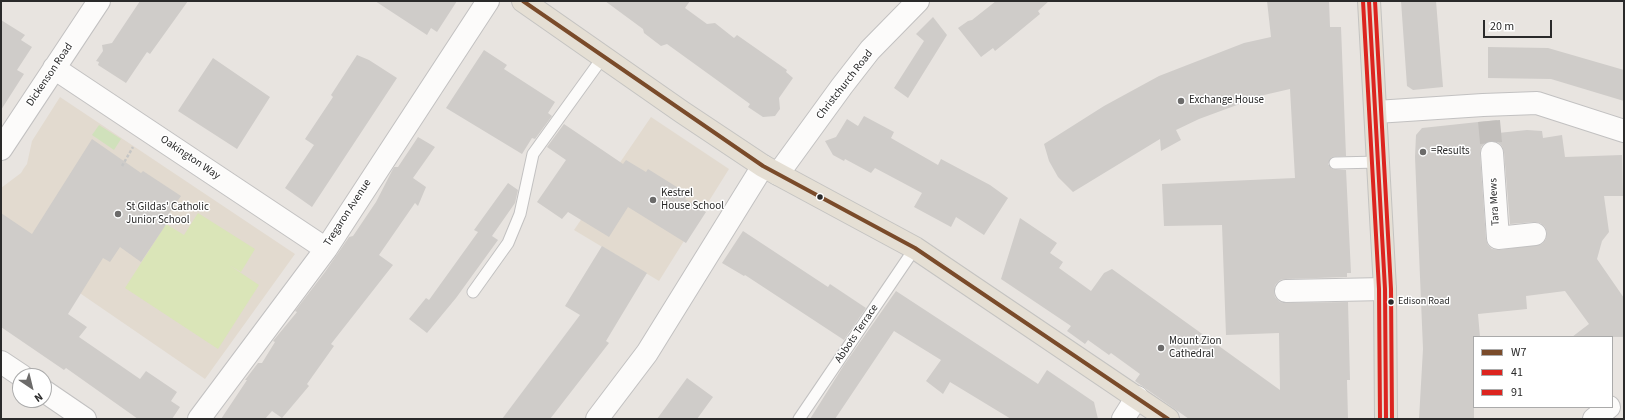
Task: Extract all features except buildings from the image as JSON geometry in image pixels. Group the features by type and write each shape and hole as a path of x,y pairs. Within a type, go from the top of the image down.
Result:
{"main road":[{"path":"523,1 770,170 915,248 1168,419"},
{"path":"1369,1 1385,289 1386,419"}],"street":[{"name":"Dickenson Road","path":"2,146 99,1"},
{"name":"Tregaron Avenue","path":"199,419 326,249 488,1"},
{"name":"Christchurch Road","path":"597,419 648,353 770,170 876,45 918,1"},
{"name":"Oakington Way","path":"54,68 326,249"},
{"path":"1376,112 1486,113 1537,104 1624,131"},
{"name":"Tara Mews","path":"1492,153 1498,238 1535,234"},
{"path":"1286,291 1385,289"},
{"path":"1,362 12,369"},
{"path":"52,396 85,419"},
{"path":"1613,404 1624,396"},
{"path":"1123,419 1137,398"},
{"path":"1594,419 1608,408"}],"lane":[{"path":"473,292 508,243 520,214 533,154 603,57"},
{"path":"1335,163 1379,162"},
{"name":"Abbots Terrace","path":"800,419 915,248"}],"path":[{"path":"122,166 131,151"}],"shaded area":[{"name":"St Gildas' Catholic Junior School","path":"60,97 295,254 205,379 1,239 1,188 21,173 27,164 32,141"},
{"name":"Kestrel House School","path":"651,117 729,169 659,281 574,230"}],"green space":[{"path":"99,125 121,139 114,150 92,135"},
{"path":"198,213 255,249 241,272 229,265 259,285 218,349 125,288 166,224 184,235"}],"tunnel":[{"path":"1489,121 1492,153"}],"transit line":[{"name":"W7","path":"523,1 763,166 915,248 1168,419"},
{"name":"91","path":"1363,1 1379,289 1380,419"},
{"name":"41","path":"1369,1 1385,289 1386,419"},
{"path":"1375,1 1391,289 1392,419"}],"place":[{"name":"Exchange House","path":"1181,101"},
{"name":"=Results","path":"1423,152"},
{"name":"Kestrel House School","path":"653,200"},
{"name":"St Gildas' Catholic Junior School","path":"118,214"},
{"name":"Edison Road","path":"1391,302"},
{"name":"Mount Zion Cathedral","path":"1161,348"}]}
